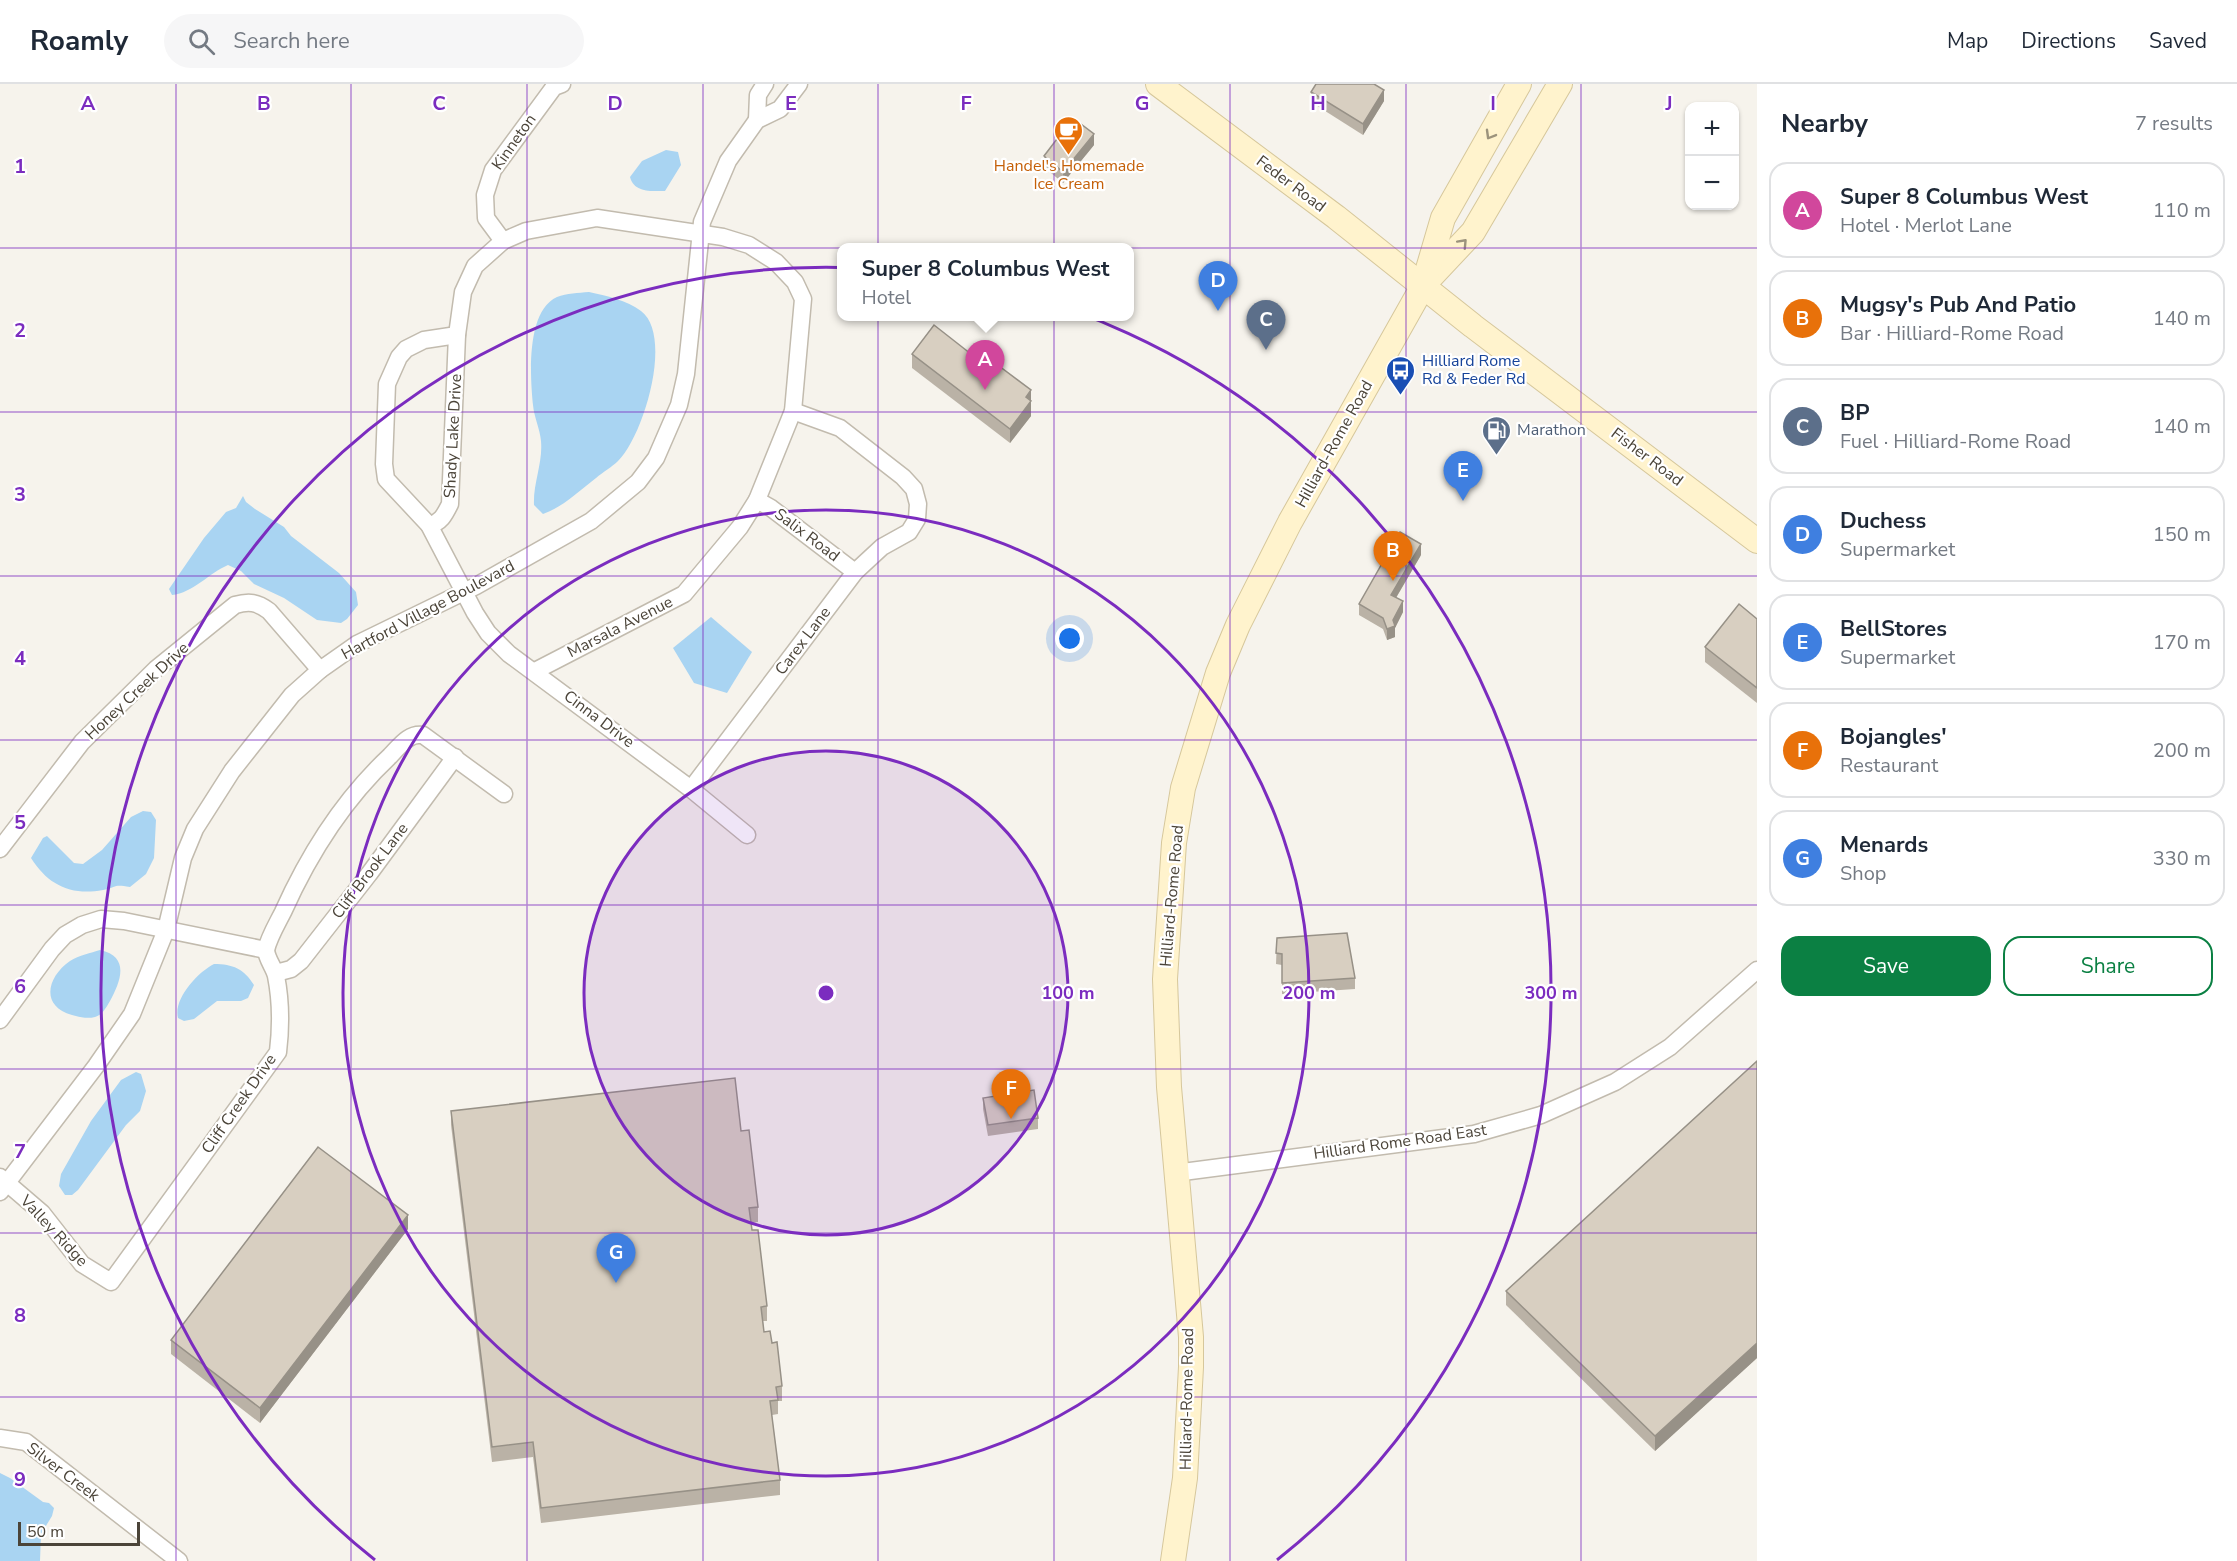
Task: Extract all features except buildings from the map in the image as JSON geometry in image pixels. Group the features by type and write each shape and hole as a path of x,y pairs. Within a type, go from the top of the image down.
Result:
{"main road":[{"name":"Hilliard-Rome Road","path":"1173,1561 1185,1478 1191,1337 1175,1173 1165,979 1174,843 1183,788 1218,673 1238,625 1290,522 1423,286 1443,218 1519,84"},
{"name":"Hilliard-Rome Road","path":"1423,286 1473,232 1560,84"},
{"name":"Feder Road","path":"1165,86 1423,286"},
{"name":"Fisher Road","path":"1423,286 1757,541"}],"street":[{"name":"Kinneton","path":"503,241 486,218 485,195 493,170 554,87 562,84"},
{"name":"Hartford Village Boulevard","path":"757,120 758,95 765,84"},
{"name":"Hartford Village Boulevard","path":"2,1184 96,1066 132,1014 166,930 183,858 195,830 232,771 292,695 320,670 357,644 464,592 591,521 638,482 656,458 679,405 686,374 702,222 728,160 757,120 780,109 799,84"},
{"name":"Shady Lake Drive","path":"429,525 436,524 450,504 458,335 463,292 475,266 503,241 526,231 597,218 700,235"},
{"name":"Marsala Avenue","path":"535,671 684,594 740,527 757,500 793,411 803,299 795,282 776,262 749,245 723,237 700,235"},
{"path":"458,335 424,340 406,350 399,357 387,384 384,464 386,479 429,525 464,592"},
{"name":"Carex Lane","path":"692,789 855,572 882,547 909,532 917,519 918,504 914,489 903,477 840,428 793,411"},
{"name":"Salix Road","path":"757,500 771,508 855,572"},
{"name":"Cinna Drive","path":"464,592 488,633 509,654 692,789 747,835"},
{"name":"Honey Creek Drive","path":"0,849 82,742 156,669 235,605 247,601 259,603 269,611 320,670"},
{"path":"0,1020 52,949 65,935 82,925 101,919 124,921 266,950 300,873 337,816 409,736 423,735 504,794"},
{"name":"Cliff Brook Lane","path":"276,973 291,969 301,961 455,758"},
{"name":"Cliff Creek Drive","path":"111,1282 278,1052 281,1027 276,973 267,960 266,950"},
{"name":"Hilliard Rome Road East","path":"1175,1173 1474,1134 1541,1115 1615,1082 1670,1047 1757,970"},
{"name":"Valley Ridge","path":"2,1184 42,1213 82,1264 111,1282"},
{"name":"Silver Creek","path":"0,1438 26,1442 178,1561"}],"water":[{"path":"666,150 678,152 681,165 665,191 644,190 635,186 630,177 642,161"},
{"path":"589,292 629,304 641,311 651,324 655,342 655,363 651,386 637,431 628,449 618,461 564,503 543,514 534,505 541,449 531,378 535,330 547,304 557,297"},
{"path":"243,496 246,502 284,527 291,536 339,573 356,592 358,605 347,619 341,623 317,620 284,598 254,584 241,571 228,565 187,591 172,595 169,589 204,538 226,512 236,508"},
{"path":"711,617 752,652 727,693 694,683 673,648"},
{"path":"143,811 151,812 156,820 154,858 146,874 130,887 118,886 91,891 71,890 53,882 31,858 43,838 47,836 74,863 83,864 102,850 131,817"},
{"path":"100,950 116,958 120,971 114,994 104,1011 95,1017 86,1018 62,1011 51,998 50,991 56,975 70,961"},
{"path":"214,964 232,966 246,975 254,985 248,998 241,1001 217,1001 194,1019 184,1021 178,1018 179,1003 188,987 201,973"},
{"path":"136,1072 141,1074 146,1091 140,1111 126,1125 78,1190 72,1195 65,1195 59,1186 61,1174 91,1121 121,1080"},
{"path":"0,1473 54,1508 41,1534 40,1561 0,1561"}],"place":[{"name":"Handel's Homemade Ice Cream","path":"1069,156"},
{"name":"Duchess","path":"1218,311"},
{"name":"BP","path":"1266,350"},
{"name":"Super 8 Columbus West","path":"985,390"},
{"name":"Hilliard Rome Rd & Feder Rd","path":"1401,396"},
{"name":"Marathon","path":"1496,456"},
{"name":"BellStores","path":"1463,501"},
{"name":"Mugsy's Pub And Patio","path":"1393,581"},
{"name":"Bojangles'","path":"1011,1119"},
{"name":"Menards","path":"616,1283"}]}
